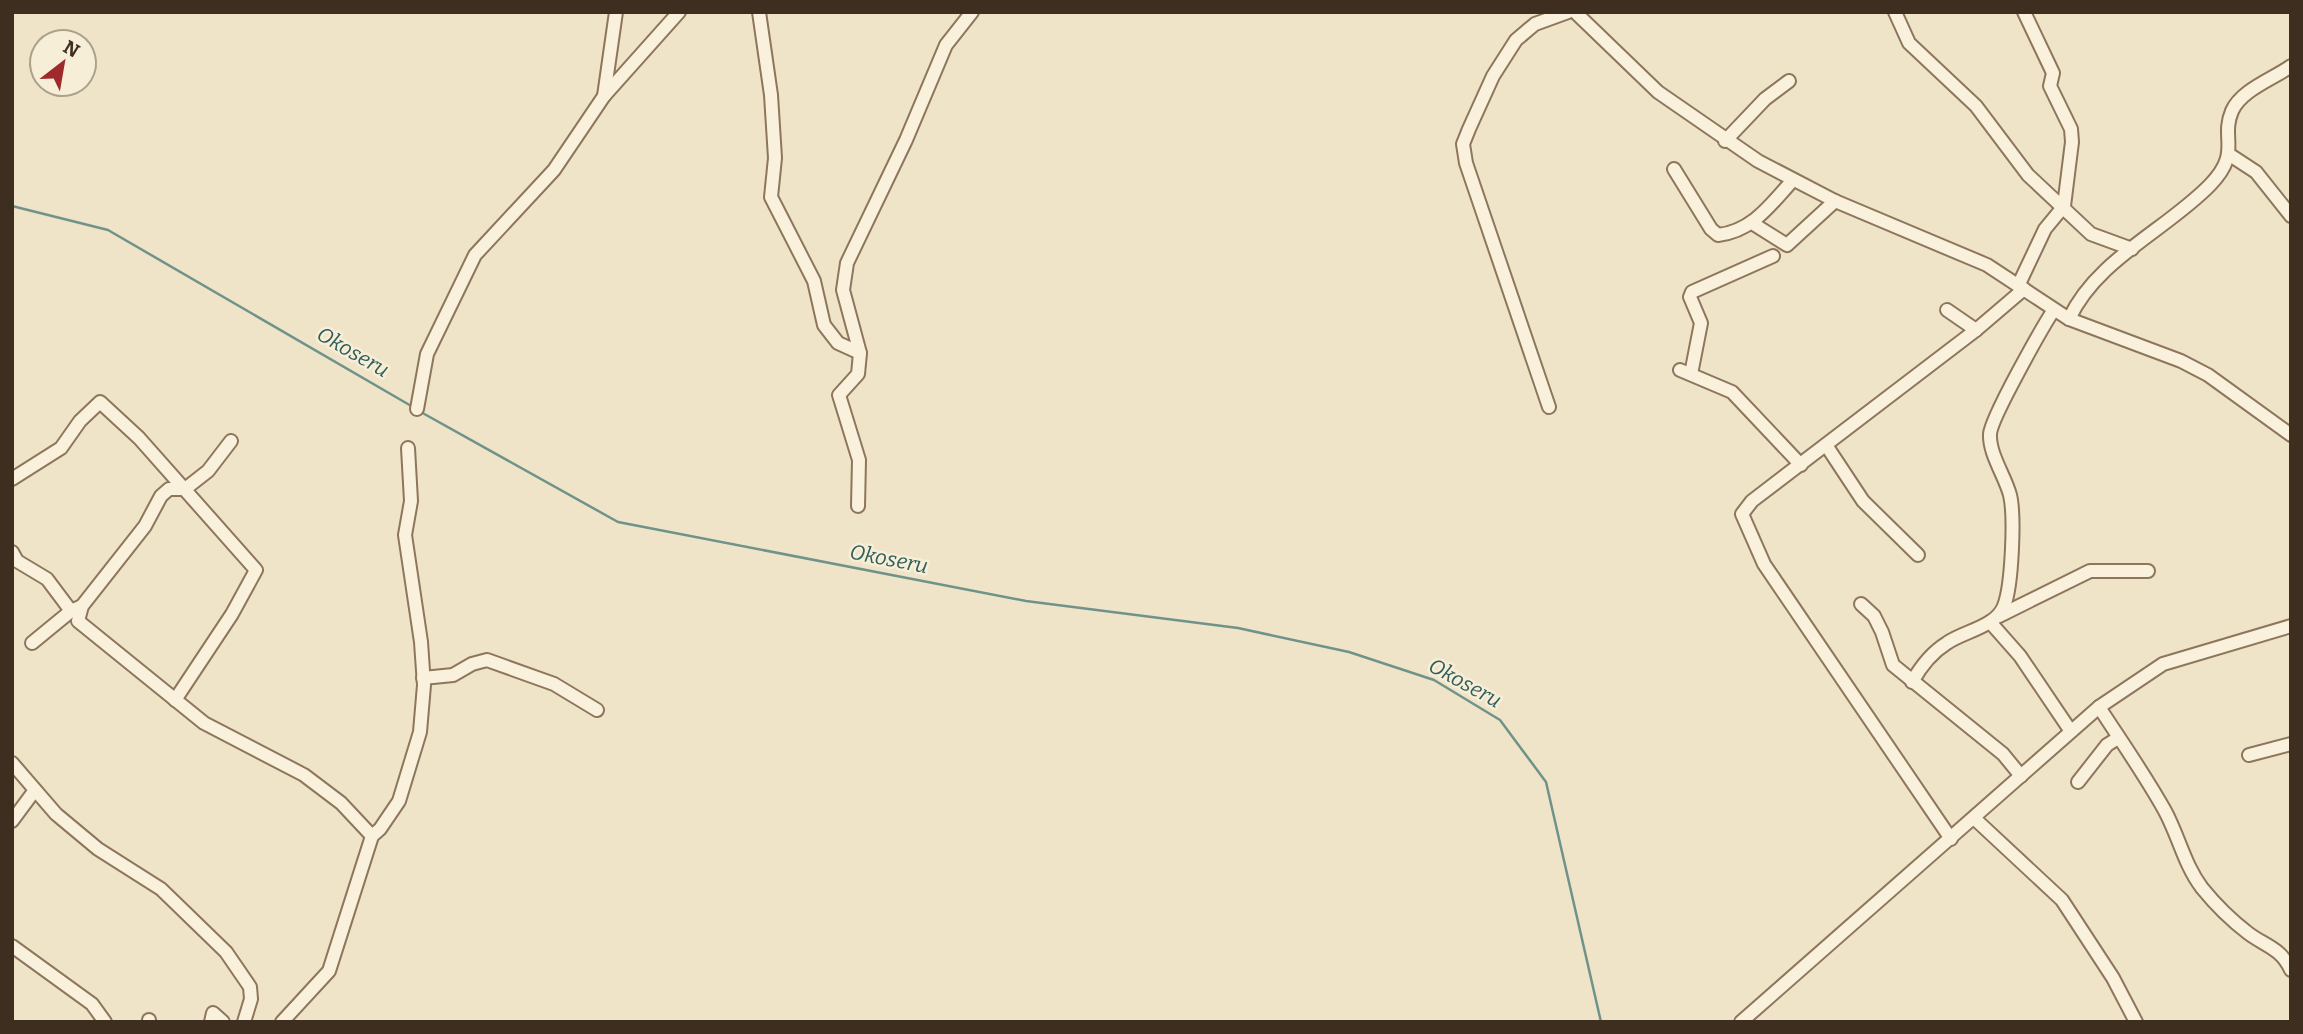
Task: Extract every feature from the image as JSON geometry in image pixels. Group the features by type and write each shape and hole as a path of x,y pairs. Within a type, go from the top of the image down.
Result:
{"street":[{"path":"604,96 617,12"},
{"path":"416,410 427,354 475,255 554,170 604,96 679,12"},
{"path":"759,12 773,120 775,158 771,197 814,281 824,324 838,343 859,353"},
{"path":"858,506 859,460 839,395 858,374 859,353 843,290 847,263 906,140 946,45 972,12"},
{"path":"1549,407 1466,163 1464,144 1493,76 1516,40 1535,24 1568,12"},
{"path":"1575,12 1658,92 1726,141 1835,201 1937,241 1987,265 2053,311 2069,319 2190,366 2291,435"},
{"path":"1895,12 1903,33 1921,57 1976,106 2028,174 2091,234 2132,249"},
{"path":"1951,839 1764,564 1753,535 1746,527 1743,509 1976,330 2021,287 2045,229 2064,206 2071,129 2050,86 2053,73 2024,12"},
{"path":"2069,319 2078,299 2099,276 2211,184 2230,155 2230,122 2236,105 2255,88 2291,66"},
{"path":"1726,141 1758,106 1789,81"},
{"path":"2230,155 2256,172 2286,201 2291,216"},
{"path":"1674,169 1711,229 1718,235 1728,234 1752,223 1793,180"},
{"path":"1752,223 1787,244 1835,201"},
{"path":"1773,257 1692,292 1690,297 1701,323 1686,372 1732,392 1801,465"},
{"path":"1947,310 1976,330"},
{"path":"1995,619 2007,594 2012,506 1990,435 1997,414 2053,311"},
{"path":"12,479 61,448 79,421 100,402 139,438 256,570 232,614 175,700"},
{"path":"32,643 77,609 145,526 161,496 169,489 185,489 208,471 231,440"},
{"path":"1826,445 1863,501 1918,555"},
{"path":"282,1022 329,971 372,836 399,801 420,732 423,678 420,629 405,535 411,501 408,449"},
{"path":"12,552 17,561 47,579 77,609 78,621 87,631 204,723 304,775 341,803 372,836"},
{"path":"1912,682 1921,666 1946,643 2090,571 2148,571"},
{"path":"1861,604 1874,616 1893,665 2003,754 2021,776"},
{"path":"1995,619 2070,730"},
{"path":"1741,1022 2099,706 2162,664 2291,626"},
{"path":"423,678 453,675 472,664 487,660 554,684 597,710"},
{"path":"2099,706 2163,809 2178,837 2186,864 2201,886 2218,907 2249,934 2271,944 2291,970"},
{"path":"2078,782 2107,745 2119,738"},
{"path":"2249,755 2291,744"},
{"path":"12,762 56,814 98,849 161,889 226,952 250,987 251,999 244,1022"},
{"path":"12,821 36,790"},
{"path":"1975,818 2062,900 2113,978 2136,1022"},
{"path":"12,946 92,1004 105,1022"},
{"path":"211,1022 213,1013 223,1022"}],"waterway":[{"name":"Okoseru","path":"12,206 108,230 413,407"},
{"name":"Okoseru","path":"419,411 618,522 1026,601 1238,628 1349,652 1434,680 1500,720 1546,782 1601,1022"}]}
